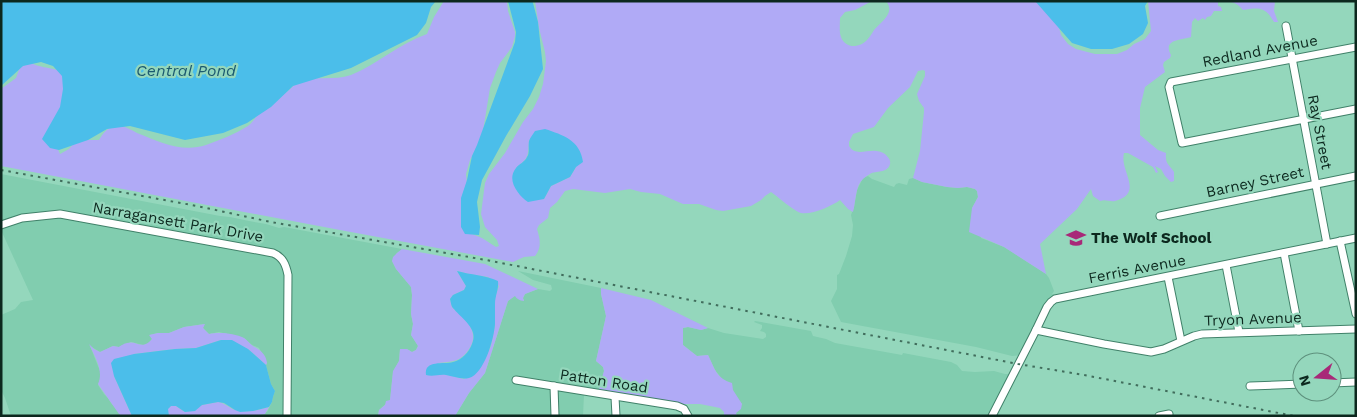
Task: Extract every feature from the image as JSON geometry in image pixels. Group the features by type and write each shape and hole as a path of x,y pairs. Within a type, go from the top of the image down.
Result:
{"street":[{"name":"Ray Street","path":"1286,26 1327,244"},
{"name":"Redland Avenue","path":"1304,120 1182,144 1169,87 1171,82 1356,47"},
{"path":"1304,120 1356,109"},
{"name":"Barney Street","path":"1160,216 1356,176"},
{"name":"Narragansett Park Drive","path":"1,225 22,218 60,214 279,255 283,260 288,275 287,416"},
{"name":"Ferris Avenue","path":"992,416 1047,307 1055,299 1356,238"},
{"path":"1340,241 1356,314"},
{"path":"1284,253 1299,331"},
{"path":"1226,265 1239,332"},
{"path":"1168,277 1181,341"},
{"name":"Tryon Avenue","path":"1036,330 1152,352 1202,334 1356,329"},
{"name":"Patton Road","path":"516,380 677,406 687,414"},
{"path":"1342,383 1356,382"},
{"path":"1250,386 1292,384"},
{"path":"554,386 555,416"},
{"path":"615,397 616,416"},
{"path":"1159,416 1169,414"}],"shaded area":[{"path":"444,1 507,1 515,36 512,47 500,63 490,88 482,137 470,160 466,174 472,234 496,247 499,246 497,240 485,227 481,214 485,183 489,174 533,109 543,84 546,61 535,1 872,1 855,10 845,12 840,18 840,30 843,41 846,44 857,46 869,38 886,17 889,5 886,1 1042,1 1058,24 1061,35 1068,44 1076,49 1095,54 1117,54 1145,39 1151,31 1148,1 1275,1 1274,11 1278,22 1274,22 1268,13 1262,9 1243,10 1232,2 1218,2 1218,6 1221,7 1222,11 1214,11 1205,20 1203,18 1198,21 1195,18 1192,22 1191,37 1171,43 1169,46 1170,58 1163,65 1165,72 1145,87 1140,108 1140,135 1158,150 1166,153 1167,162 1174,172 1174,181 1171,182 1161,169 1155,166 1158,172 1156,173 1153,167 1128,153 1124,153 1123,160 1130,187 1128,193 1115,201 1100,201 1093,196 1091,189 1077,209 1040,244 1046,274 1004,247 969,232 972,208 978,197 975,189 947,187 922,182 913,178 920,151 924,112 917,94 925,76 925,71 923,70 918,71 910,87 888,108 874,127 853,134 849,142 852,150 880,152 885,154 890,160 889,167 884,171 872,173 860,182 853,212 840,200 822,210 801,213 771,192 751,206 723,211 699,204 683,204 660,194 630,189 605,193 573,189 565,191 550,208 548,218 539,225 537,229 540,246 535,256 524,257 513,262 1,166 1,89 16,78 20,67 31,63 60,71 70,77 56,145 60,154 69,149 75,142 99,140 106,131 116,126 124,127 171,145 188,148 197,147 222,139 248,126 265,106 282,96 299,82 351,75 427,34 434,17","holes":["529,140 576,167 570,177 551,186 544,199 516,168 527,156"]},
{"path":"1,174 279,228 284,227 402,249 392,261 411,287 413,324 411,335 418,346 412,352 407,349 400,349 399,361 393,372 390,400 379,410 378,416 253,416 267,412 275,391 271,384 267,363 259,348 244,338 219,332 209,334 203,328 204,324 184,327 169,333 150,335 152,339 148,344 143,345 131,342 119,347 113,346 100,352 90,346 100,371 98,385 122,416 11,416 1,390 1,315 15,309 21,302 33,300 1,230"},
{"path":"868,176 894,187 899,183 907,185 909,179 913,178 922,182 947,187 975,189 978,197 972,208 981,238 1004,247 1046,274 1054,291 1052,294 1067,294 1050,307 1024,355 1012,356 976,347 841,322 831,301 837,289 837,275 846,256 852,236 853,225 851,215 857,190 863,178"},
{"path":"402,249 485,264 538,289 525,294 524,301 515,296 508,301 485,373 469,393 455,416 378,416 379,410 385,405 386,401 390,400 393,371 399,361 400,349 407,349 412,352 418,346 411,335 413,324 411,287 392,261 393,257","holes":["457,271 488,277 499,286 495,297 495,325 491,346 481,367 464,379 444,374 438,363 460,358 472,344 472,331 465,319 452,307 450,299 453,295 464,290 466,286"]},
{"path":"518,271 601,288 606,316 596,361 603,367 604,371 598,393 585,392 583,416 455,416 469,393 485,373 508,301 515,295 524,301 525,294 538,289 550,291 552,289 551,285 533,280"},
{"path":"601,288 651,300 708,328 701,330 688,327 683,328 683,345 697,356 708,355 719,376 732,383 733,390 742,404 741,409 736,413 737,416 724,416 724,412 720,408 700,404 679,404 598,393 604,371 603,367 596,361 606,316"},
{"path":"755,321 811,331 813,336 835,343 951,362 962,371 994,371 1013,374 993,416 737,416 736,413 742,404 715,370 708,355 697,356 683,345 683,328 688,327 701,330 708,328 724,333 763,339 766,337 766,334 760,331 762,325"},
{"path":"205,324 203,328 209,334 226,333 244,338 264,355 266,365 248,349 221,340 196,348 134,354 114,376 132,416 122,416 119,414 98,384 100,379 99,369 89,344 100,352 113,346 119,347 131,342 142,345 152,339 149,335 169,333 184,327"},
{"path":"218,402 240,411 253,411 269,407 265,414 253,416 169,416 167,409 171,406 176,406 185,412 202,405"}],"water":[{"name":"Central Pond","path":"1,1 436,1 431,7 426,23 417,35 351,68 293,86 271,107 247,123 223,133 185,140 130,126 107,129 88,140 59,150 50,148 42,139 60,107 63,89 62,76 53,66 41,62 23,66 1,86"},
{"path":"508,1 532,1 538,22 543,69 530,96 482,180 477,202 479,235 465,234 461,227 461,198 472,156 515,42 516,32"},
{"path":"1035,1 1148,1 1145,6 1148,23 1143,34 1129,44 1112,49 1091,49 1072,43"},
{"path":"545,129 564,136 574,143 583,162 576,167 570,177 551,186 544,199 528,202 514,187 512,177 516,168 528,155 529,141 535,131"},
{"path":"457,271 488,277 498,281 493,338 484,363 469,378 426,375 426,370 431,365 449,363 462,358 467,353 474,339 471,329 453,308 450,299 453,295 464,290 466,286"},
{"path":"221,340 232,340 248,349 266,365 275,391 269,407 240,412 224,403 218,402 202,405 195,411 185,412 176,406 171,406 168,409 169,416 132,416 114,376 111,363 114,359 134,354 196,348"}],"railway":[{"path":"1,170 197,206 271,222 486,260 1294,416"}],"place":[{"name":"The Wolf School","path":"1076,238"}]}
